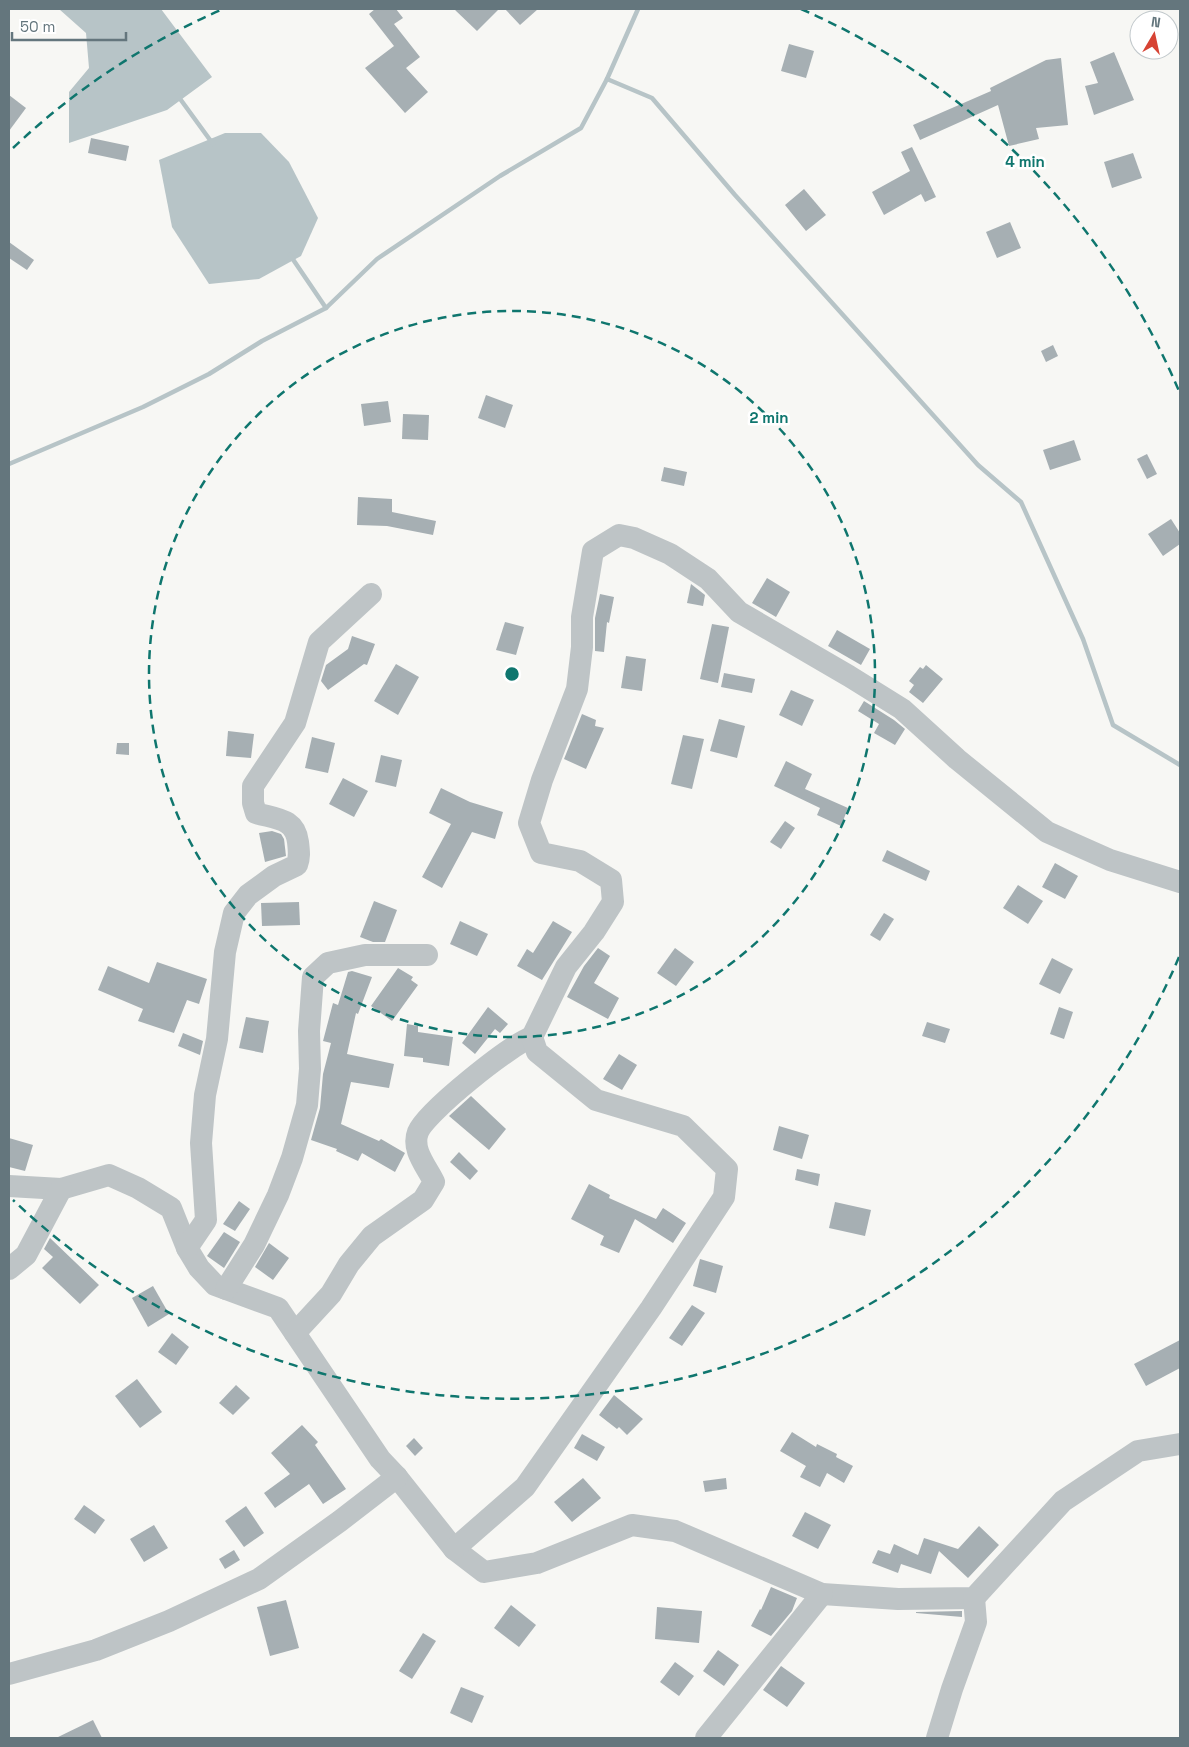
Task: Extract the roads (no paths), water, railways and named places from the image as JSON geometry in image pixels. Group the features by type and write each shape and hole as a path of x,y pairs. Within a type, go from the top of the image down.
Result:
{"street":[{"path":"295,1332 331,1294 349,1264 372,1236 423,1200 434,1182 416,1149 418,1132 431,1115 461,1088 500,1056 532,1037 566,967 594,932 613,902 611,880 580,861 541,853 529,823 542,780 577,689 582,647 582,617 593,551 619,535 634,538 670,554 708,579 738,612 902,709 957,759 1047,832 1110,860 1180,882"},
{"path":"187,1248 206,1220 201,1144 206,1095 217,1039 225,952 234,913 248,895 274,876 297,865 300,857 297,832 290,823 256,813 253,803 253,786 295,723 319,642 371,594"},
{"path":"226,1289 254,1245 278,1195 297,1140 307,1104 313,977 328,963 364,955 427,955"},
{"path":"454,1549 525,1487 651,1308 724,1197 727,1169 683,1126 596,1100 536,1052 532,1037"},
{"path":"9,1186 61,1189 109,1175 138,1188 171,1208 187,1248 204,1274 215,1285 278,1308 380,1460 397,1477 454,1549 484,1572 537,1563 632,1525 675,1531 822,1594 898,1599 974,1598 1063,1501 1138,1451 1180,1444"},
{"path":"9,1269 26,1255 61,1189"},
{"path":"9,1674 96,1650 169,1620 259,1579 340,1521 397,1477"},
{"path":"706,1738 822,1594"},
{"path":"937,1738 976,1622 974,1598"}],"waterway":[{"path":"9,464 143,407 209,374 262,341 326,308 377,259 500,176 581,128 607,79 638,9"},
{"path":"607,79 652,98 735,195 978,465 1021,502 1083,639 1113,725 1180,765"},
{"path":"178,96 213,144"},
{"path":"290,255 326,308"}]}
